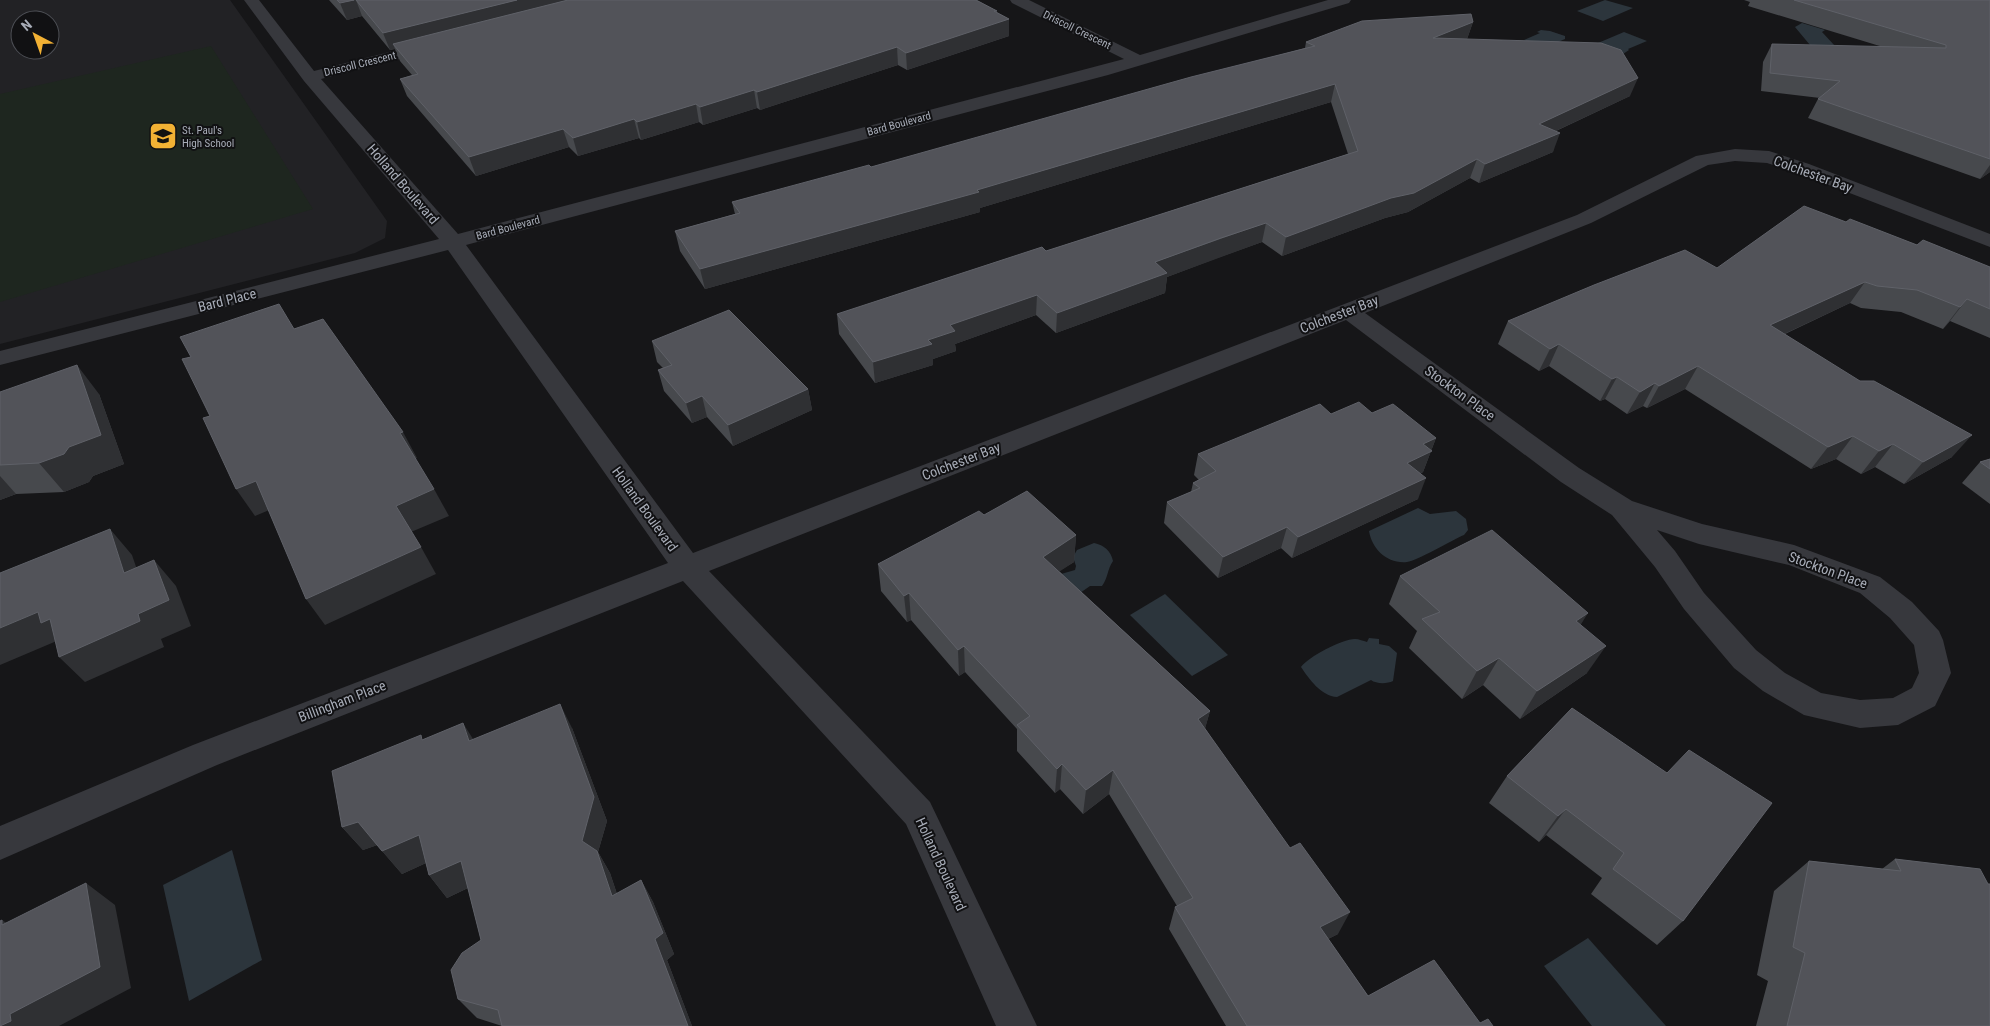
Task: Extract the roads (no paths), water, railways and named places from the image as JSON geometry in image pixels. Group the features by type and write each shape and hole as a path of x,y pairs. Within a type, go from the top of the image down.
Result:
{"street":[{"name":"Holland Boulevard","path":"251,0 310,77 453,242 687,567 918,812 1016,1026"},
{"name":"Driscoll Crescent","path":"1017,0 1138,60"},
{"name":"Bard Boulevard","path":"453,242 1138,60 1344,0"},
{"name":"Driscoll Crescent","path":"310,77 452,41"},
{"name":"Colchester Bay","path":"687,567 1584,219 1703,160 1735,155 1769,157 1990,241"},
{"name":"Bard Place","path":"0,358 453,242"},
{"name":"Stockton Place","path":"1348,311 1570,474 1622,508 1699,534 1794,556 1870,585 1902,610 1928,640 1935,673 1924,697 1898,710 1860,714 1816,704 1774,682 1745,659 1694,601 1664,559 1622,508"},
{"name":"Billingham Place","path":"0,843 205,755 687,567"}],"place":[{"name":"St. Paul's High School","path":"163,136"}]}
